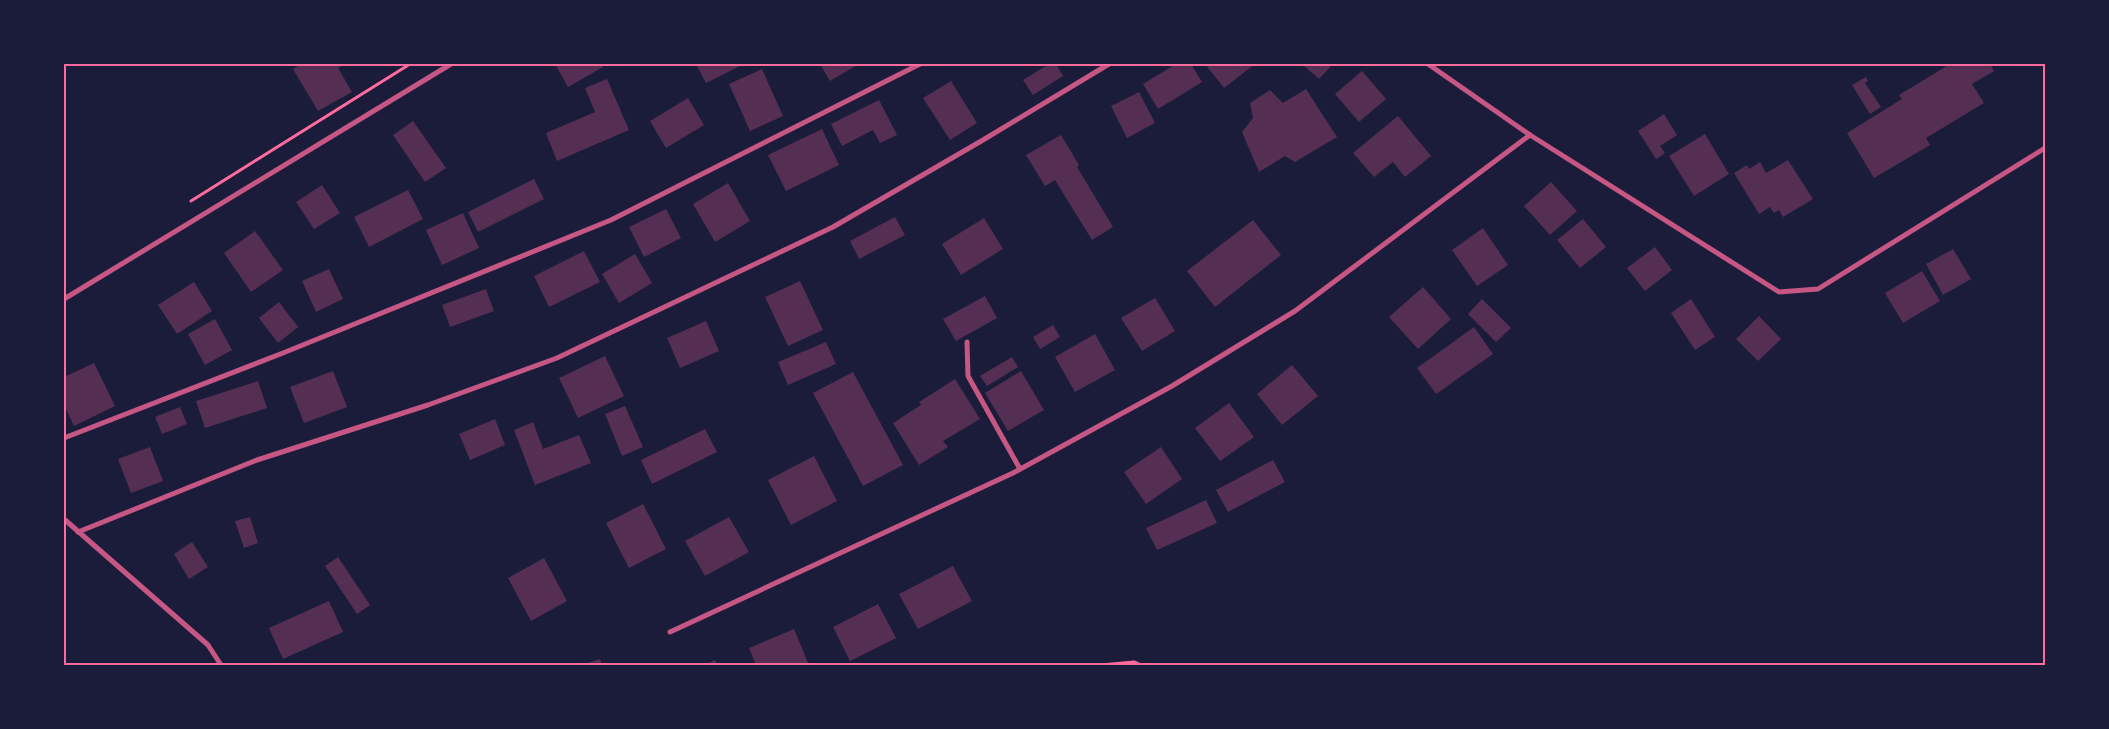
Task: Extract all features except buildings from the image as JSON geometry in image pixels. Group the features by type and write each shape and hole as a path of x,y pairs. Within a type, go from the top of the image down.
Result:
{"street":[{"path":"64,299 451,64"},
{"path":"64,438 292,349 610,220 920,64"},
{"path":"78,532 257,460 428,406 558,358 833,227 1109,64"},
{"path":"1428,64 1530,135 1779,292 1818,289 2045,148"},
{"path":"670,632 1020,469 1172,386 1295,311 1530,135"},
{"path":"967,342 968,376 1020,469"},
{"path":"64,519 208,645 221,665"}],"path":[{"path":"189,202 410,64"},
{"path":"1101,665 1134,662 1141,665"}]}
